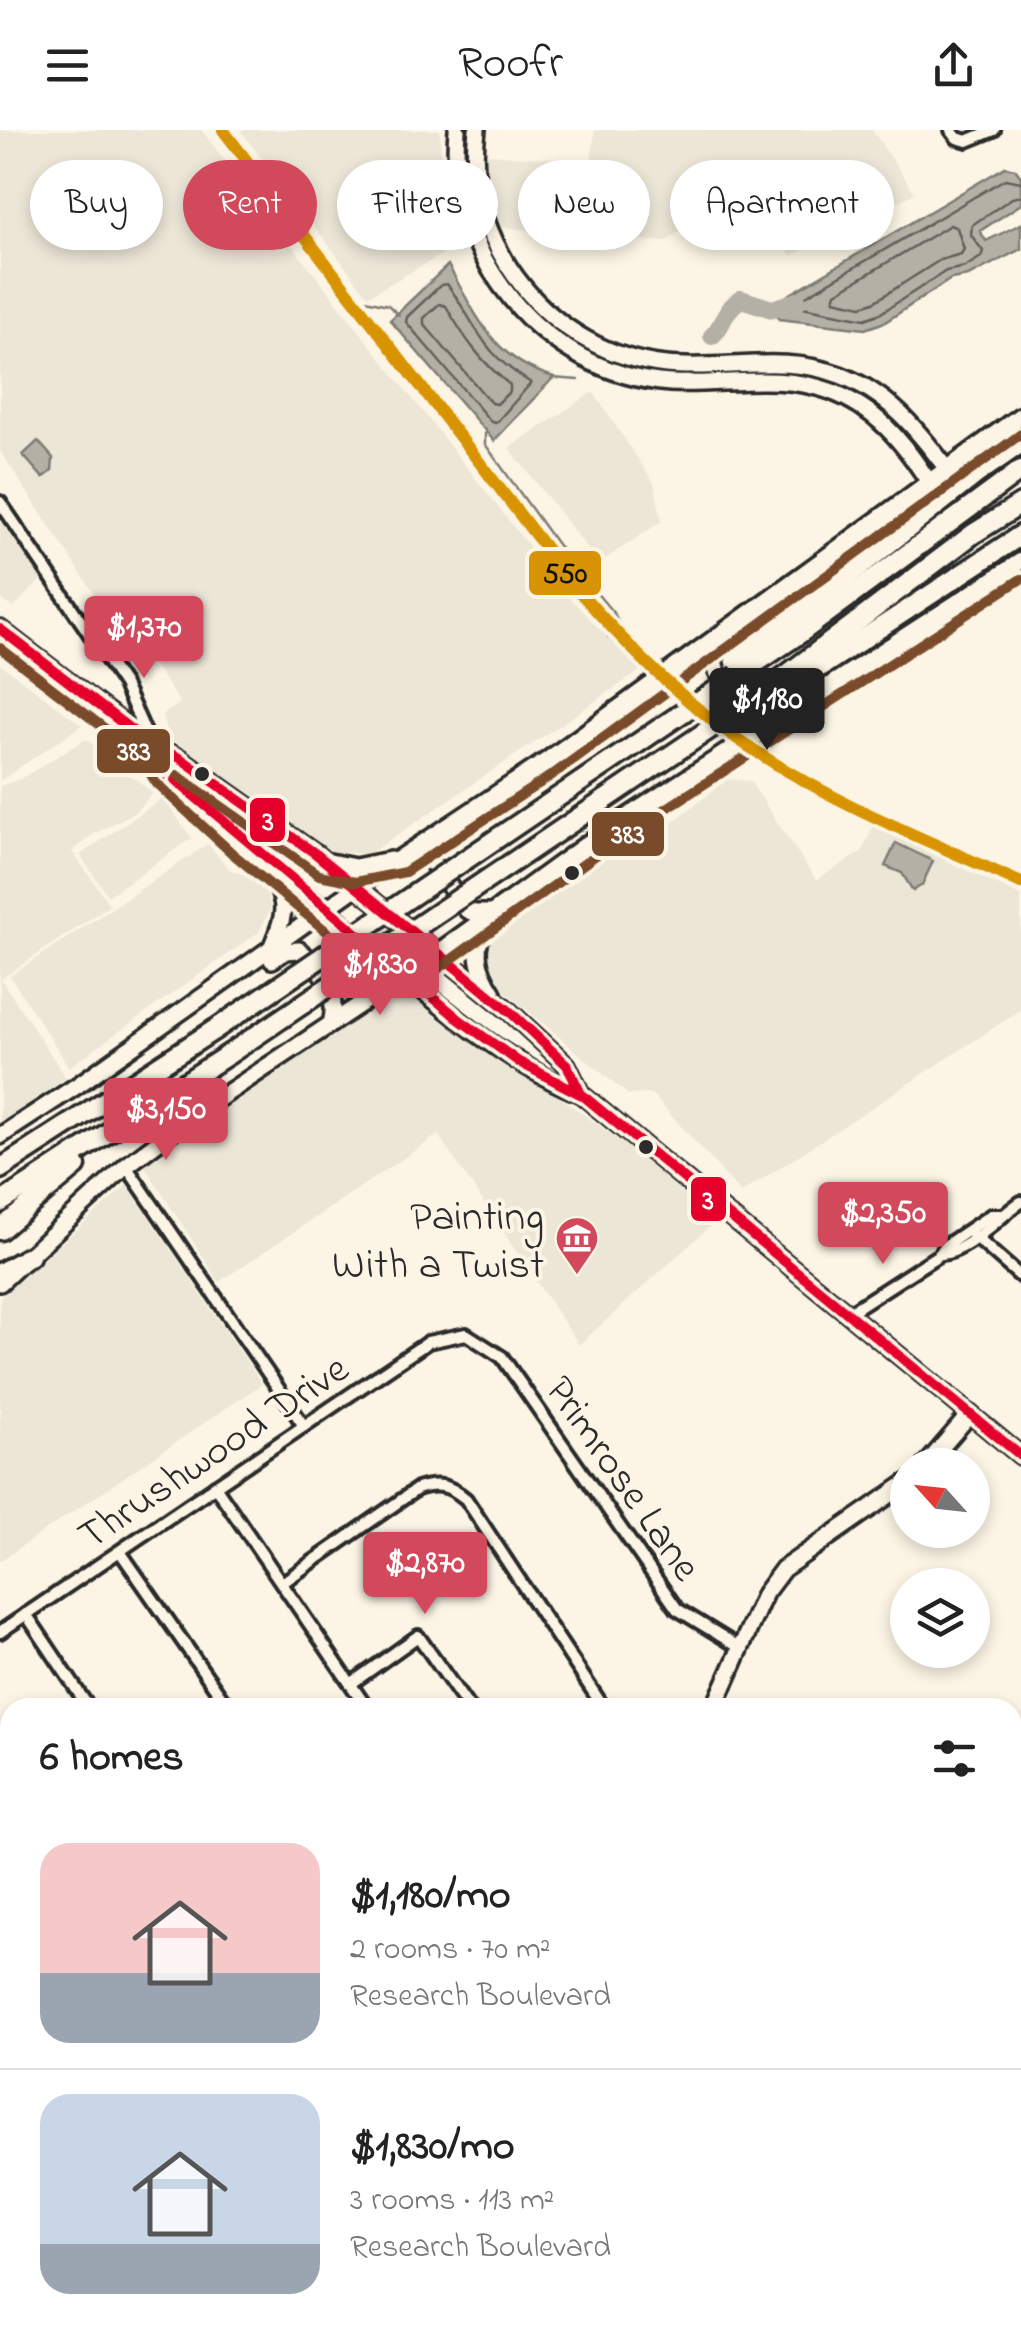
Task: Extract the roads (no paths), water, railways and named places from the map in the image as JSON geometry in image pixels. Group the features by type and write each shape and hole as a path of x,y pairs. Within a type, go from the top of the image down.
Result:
{"highway":[{"path":"794,628 978,473 1021,444"},
{"path":"0,1169 214,1030 699,700 794,628 1021,470"},
{"path":"818,660 973,534 1021,504"},
{"path":"0,1203 230,1054 760,694 1021,535"},
{"path":"0,1230 118,1128"},
{"path":"0,1274 30,1256"}],"main road":[{"path":"457,130 457,160"},
{"path":"476,160 477,130"},
{"path":"498,246 505,263 529,295 560,324 618,354 662,364 792,364 837,373 871,390 903,414 947,469"},
{"path":"481,250 490,271 529,320 571,352 611,370 660,382 771,380 830,391 860,406 888,427 929,482"},
{"path":"611,370 618,354"},
{"path":"660,382 662,364"},
{"path":"0,1136 358,886 546,761 1021,416"},
{"path":"0,1283 126,1166 187,1120 437,953 602,833 1021,561"},
{"path":"0,628 150,745 180,758 358,886 567,1065 581,1094"},
{"path":"726,630 714,661 717,672 752,714 762,720 776,720"},
{"path":"150,745 167,773 404,975 548,1081 581,1094 1021,1456"},
{"path":"438,832 429,851 430,860 467,910 474,914 491,913"},
{"path":"260,856 282,893 285,906 271,949"},
{"path":"326,861 355,867 399,858"},
{"path":"491,913 476,954 481,974 500,1004"},
{"path":"215,988 234,987 286,951 298,950 333,992 336,1004 332,1024"},
{"path":"941,1448 970,1414"},
{"path":"718,1698 764,1593 783,1569 890,1495"}],"street":[{"path":"950,130 960,140 970,141 994,130"},
{"path":"0,502 124,686 150,745"},
{"path":"126,1166 304,1426"},
{"path":"847,1314 940,1254 948,1254 972,1234 992,1226 1000,1215 1021,1202"},
{"path":"972,1234 1021,1277"},
{"name":"Thrushwood Drive","path":"0,1632 428,1342 466,1334"},
{"name":"Primrose Lane","path":"466,1334 502,1356 676,1609 738,1646"},
{"path":"282,1582 417,1489 444,1485 466,1499 597,1698"},
{"path":"215,1486 361,1698"},
{"path":"120,1552 222,1698"},
{"path":"26,1614 83,1698"},
{"path":"352,1683 418,1636 461,1698"}],"water":[{"path":"1005,167 1015,169 1021,177 1021,204 980,231 986,241 1021,224 1021,249 968,276 951,279 885,322 865,329 779,319 775,303 865,250 894,250 894,233"},
{"path":"448,265 478,318 501,348 516,360 554,377 494,441 390,320"},
{"path":"38,441 53,458 52,471 43,478 23,455"},
{"path":"896,843 933,861 922,885 913,891 902,873 885,866"}],"waterway":[{"path":"712,336 741,299 772,309 798,301"},
{"path":"366,300 388,305 399,315"},
{"path":"552,378 579,380"},
{"path":"485,429 485,444 564,554 615,615 618,627"}],"place":[{"name":"Painting With a Twist","path":"577,1276"}]}
